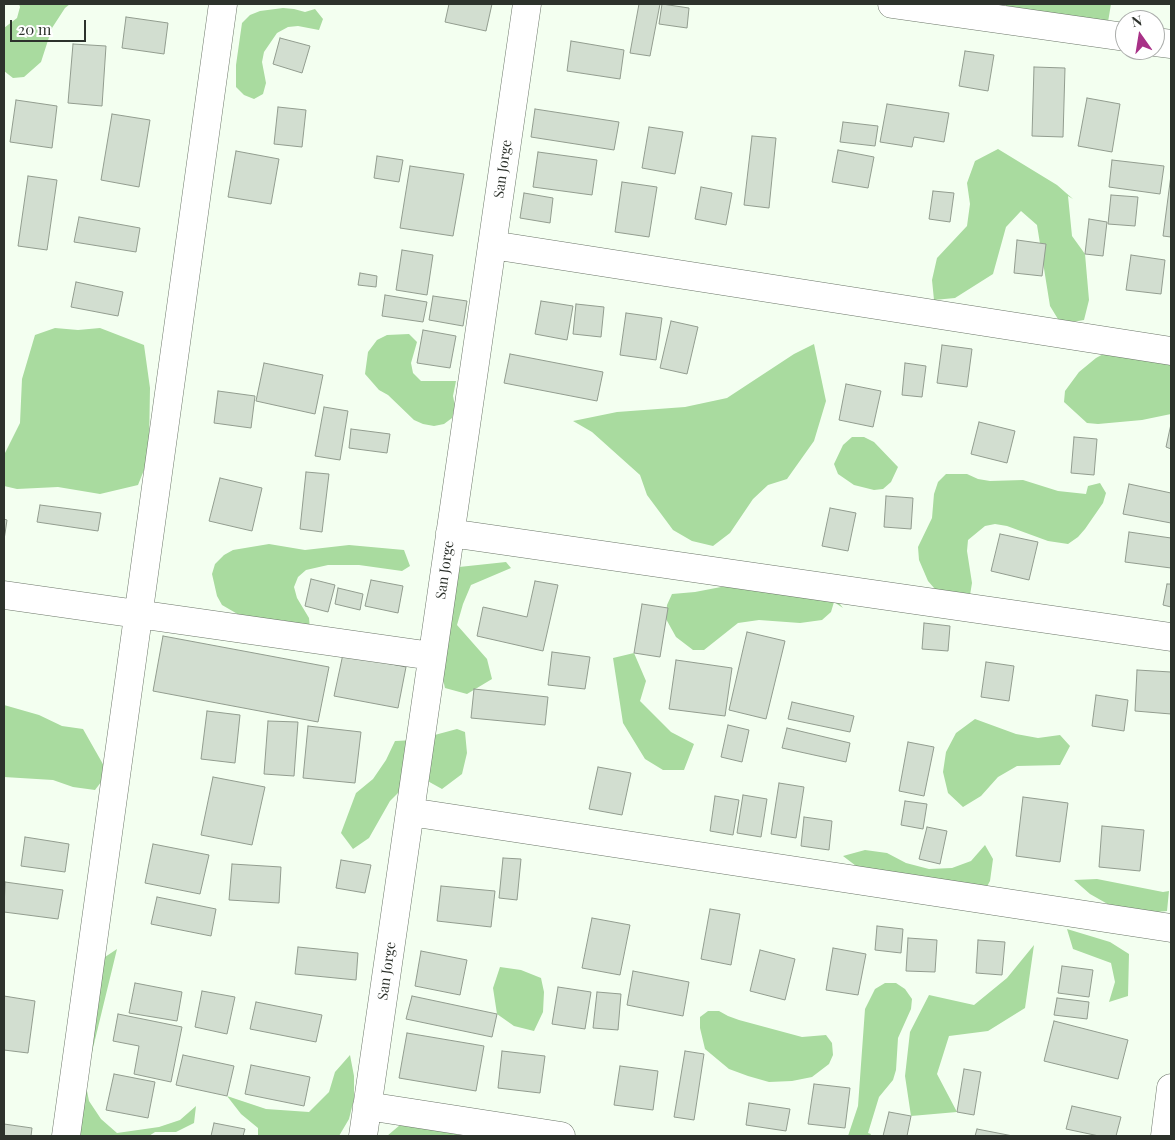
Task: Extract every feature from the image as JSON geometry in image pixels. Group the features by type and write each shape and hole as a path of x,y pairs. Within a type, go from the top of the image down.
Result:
{"street":[{"path":"66,1136 223,4"},
{"name":"San Jorge","path":"363,1136 527,4"},
{"path":"892,4 1115,36"},
{"path":"492,245 1171,351"},
{"path":"450,533 1171,637"},
{"path":"4,595 432,656"},
{"path":"410,812 1171,928"},
{"path":"1165,1136 1171,1088"},
{"path":"367,1106 561,1136"}],"green space":[{"path":"19,4 70,4 65,8 52,28 41,62 24,77 13,78 4,71 4,28 17,18"},
{"path":"1006,4 1111,4 1108,22 1006,6"},
{"path":"283,8 305,12 315,9 323,19 319,30 298,26 288,27 277,33 264,52 262,62 266,83 263,94 254,99 244,95 236,87 236,65 242,23 250,15 260,11"},
{"path":"998,149 1057,185 1073,199 1068,196 1072,236 1085,254 1089,300 1084,320 1061,324 1050,306 1037,225 1021,211 1006,227 993,274 955,298 934,300 932,280 937,258 967,226 970,204 967,183 975,161"},
{"path":"55,328 78,330 100,328 144,345 150,388 149,445 146,465 138,485 100,494 58,487 17,489 4,486 4,455 20,423 22,379 35,335"},
{"path":"409,334 417,342 411,363 413,373 421,381 456,381 453,396 455,406 452,418 444,424 434,426 414,420 388,395 379,390 365,374 368,352 377,340 387,335"},
{"path":"814,344 826,401 814,441 787,479 768,485 753,499 730,533 713,546 692,541 673,530 647,495 640,475 592,432 573,421 617,412 685,407 727,398 794,354"},
{"path":"1107,352 1131,353 1171,365 1171,414 1142,420 1098,424 1087,423 1064,402 1065,391 1079,372 1096,358"},
{"path":"852,437 864,437 874,442 898,467 891,482 883,489 874,490 854,485 838,474 834,464 843,445"},
{"path":"946,474 967,474 978,479 990,481 1023,480 1058,491 1086,494 1088,486 1100,483 1106,493 1103,503 1085,529 1068,544 1048,541 1007,526 995,524 985,526 968,540 967,551 972,583 970,595 941,596 928,581 919,560 918,547 932,518 934,494 938,482"},
{"path":"269,544 305,550 349,545 404,550 410,566 402,571 359,565 328,565 306,570 298,577 294,587 297,598 309,618 310,629 282,620 261,620 241,616 222,605 217,596 212,574 215,564 224,555 233,550"},
{"path":"506,562 511,568 471,585 457,625 487,659 492,679 467,694 445,688 440,667 459,567"},
{"path":"734,586 836,599 843,608 834,602 831,612 822,620 800,623 759,620 738,623 704,650 693,650 676,637 666,619 667,605 672,594"},
{"path":"634,653 646,681 640,701 671,732 694,744 684,770 663,770 645,759 623,723 613,658"},
{"path":"4,705 39,715 62,726 83,729 108,773 95,790 73,787 53,780 4,777"},
{"path":"975,719 1016,734 1038,738 1060,735 1070,746 1060,765 1017,766 998,777 981,796 963,807 948,793 943,772 946,752 956,733"},
{"path":"457,729 465,732 467,753 462,774 442,789 424,779 406,785 390,801 369,838 353,849 341,833 356,793 373,779 386,760 395,741 416,740"},
{"path":"985,845 993,859 990,881 980,899 860,869 843,856 865,850 887,853 906,863 929,869 952,868 971,861"},
{"path":"1097,879 1163,892 1169,891 1167,911 1127,915 1090,894 1074,880"},
{"path":"1067,929 1110,942 1129,954 1128,996 1109,1002 1115,982 1111,963 1073,949"},
{"path":"1034,945 1025,1008 988,1031 949,1036 937,1074 957,1112 911,1116 905,1076 910,1032 929,995 974,1005 1007,978"},
{"path":"117,949 85,1081 89,1101 101,1119 117,1133 159,1127 180,1120 196,1106 194,1123 176,1132 155,1132 149,1136 68,1136 96,963"},
{"path":"500,967 521,970 541,978 544,992 543,1012 534,1031 514,1026 497,1014 493,988"},
{"path":"885,983 896,983 905,989 912,999 911,1009 898,1038 896,1070 893,1080 879,1097 868,1133 871,1134 870,1136 848,1136 858,1106 865,1009 875,989"},
{"path":"708,1011 719,1011 739,1020 802,1037 826,1035 832,1043 833,1055 829,1064 812,1077 792,1081 769,1082 748,1076 729,1069 705,1049 700,1028 700,1017"},
{"path":"350,1055 354,1076 354,1099 349,1119 339,1136 258,1136 258,1128 241,1114 227,1096 266,1109 309,1112 329,1092 335,1072"},
{"path":"411,1123 432,1126 462,1136 387,1136 400,1125"}],"building":[{"path":"449,4 492,4 486,31 445,22"},
{"path":"639,4 660,4 650,56 630,53"},
{"path":"662,4 689,8 687,28 659,24"},
{"path":"126,17 168,23 164,54 122,48"},
{"path":"280,38 310,46 302,73 273,64"},
{"path":"571,41 624,50 620,79 567,71"},
{"path":"73,44 106,46 102,106 68,103"},
{"path":"965,51 994,55 988,91 959,86"},
{"path":"1034,67 1065,68 1063,137 1032,136"},
{"path":"1087,98 1120,104 1112,152 1078,146"},
{"path":"16,100 57,106 52,148 10,142"},
{"path":"887,104 949,113 944,142 914,137 912,147 880,142"},
{"path":"278,107 306,110 302,147 274,144"},
{"path":"535,109 619,122 614,150 531,137"},
{"path":"112,114 150,120 139,187 101,180"},
{"path":"843,122 878,126 875,146 840,142"},
{"path":"649,127 683,132 675,174 642,168"},
{"path":"752,136 776,138 769,208 744,205"},
{"path":"838,150 874,157 868,188 832,182"},
{"path":"236,151 279,159 271,204 228,197"},
{"path":"538,152 597,160 592,195 533,187"},
{"path":"377,156 403,160 399,182 374,178"},
{"path":"1112,160 1164,166 1160,194 1109,187"},
{"path":"410,166 464,174 453,236 400,228"},
{"path":"1171,175 1171,237 1163,236"},
{"path":"28,176 57,180 47,250 18,246"},
{"path":"622,182 657,187 649,237 615,232"},
{"path":"701,187 732,193 726,225 695,219"},
{"path":"933,191 954,193 950,222 929,219"},
{"path":"524,193 553,198 550,223 520,218"},
{"path":"1111,195 1138,197 1135,226 1108,224"},
{"path":"79,217 140,228 136,252 74,242"},
{"path":"1089,219 1107,222 1103,256 1085,254"},
{"path":"1017,240 1046,244 1042,276 1014,273"},
{"path":"402,250 433,255 427,295 396,290"},
{"path":"1131,255 1165,260 1161,294 1126,290"},
{"path":"360,273 377,276 376,287 358,285"},
{"path":"76,282 123,292 118,316 71,307"},
{"path":"385,295 427,302 423,322 382,316"},
{"path":"433,296 467,301 463,326 429,320"},
{"path":"541,301 573,306 567,340 535,334"},
{"path":"576,304 604,307 601,337 573,334"},
{"path":"626,313 662,318 656,360 620,355"},
{"path":"671,321 698,327 687,374 660,368"},
{"path":"423,330 456,336 450,368 417,363"},
{"path":"942,345 972,349 967,387 937,383"},
{"path":"510,354 603,372 597,401 504,383"},
{"path":"264,363 323,375 315,414 256,401"},
{"path":"905,363 926,366 922,397 902,395"},
{"path":"846,384 881,391 873,427 839,420"},
{"path":"218,391 255,396 251,428 214,423"},
{"path":"324,407 348,411 340,460 315,456"},
{"path":"979,422 1015,431 1007,463 971,454"},
{"path":"1171,424 1171,449 1166,447"},
{"path":"351,429 390,434 387,453 349,448"},
{"path":"1074,437 1097,439 1094,475 1071,473"},
{"path":"306,472 329,474 322,532 300,529"},
{"path":"220,478 262,488 252,531 209,521"},
{"path":"1129,484 1171,493 1171,523 1123,514"},
{"path":"886,496 913,498 911,529 884,527"},
{"path":"40,505 101,513 98,531 37,522"},
{"path":"830,508 856,513 848,551 822,546"},
{"path":"4,519 7,520 4,540"},
{"path":"1129,532 1171,538 1171,568 1125,562"},
{"path":"1000,534 1038,542 1029,580 991,571"},
{"path":"311,579 335,585 328,612 305,606"},
{"path":"371,580 403,586 398,613 365,606"},
{"path":"535,581 558,585 543,651 477,636 483,607 527,617"},
{"path":"1167,584 1171,584 1171,607 1163,605"},
{"path":"338,588 363,594 360,610 335,604"},
{"path":"642,604 668,608 660,657 634,653"},
{"path":"924,623 950,626 948,651 922,649"},
{"path":"747,632 785,641 766,719 729,710"},
{"path":"163,636 329,667 318,722 153,691"},
{"path":"552,652 590,657 585,689 548,685"},
{"path":"343,654 406,667 398,708 334,696"},
{"path":"676,660 732,668 725,716 669,709"},
{"path":"986,662 1014,666 1009,701 981,697"},
{"path":"1137,670 1171,672 1171,714 1135,711"},
{"path":"474,689 548,697 545,725 471,718"},
{"path":"1096,695 1128,700 1124,731 1092,726"},
{"path":"792,702 854,716 850,732 788,719"},
{"path":"207,711 240,715 235,763 201,759"},
{"path":"268,721 298,722 294,776 264,774"},
{"path":"728,725 749,730 742,762 721,757"},
{"path":"308,726 361,732 355,783 303,778"},
{"path":"787,728 850,743 846,762 782,748"},
{"path":"908,742 934,747 924,796 899,791"},
{"path":"598,767 631,773 622,815 589,809"},
{"path":"213,777 265,787 252,845 201,835"},
{"path":"779,783 804,787 796,838 771,834"},
{"path":"743,795 767,799 761,837 737,833"},
{"path":"715,796 739,800 733,835 710,831"},
{"path":"1023,797 1068,803 1060,862 1016,856"},
{"path":"905,801 927,804 923,829 901,825"},
{"path":"804,817 832,821 829,850 801,846"},
{"path":"1102,826 1144,830 1140,871 1099,867"},
{"path":"927,827 947,831 940,864 919,859"},
{"path":"25,837 69,844 65,872 21,866"},
{"path":"153,844 209,855 200,894 145,883"},
{"path":"503,858 521,859 517,900 499,898"},
{"path":"341,860 371,865 365,893 336,888"},
{"path":"232,864 281,867 279,903 229,900"},
{"path":"5,882 63,890 58,919 4,912"},
{"path":"441,886 495,891 491,927 437,921"},
{"path":"157,897 216,909 211,936 151,924"},
{"path":"710,909 740,914 731,965 701,959"},
{"path":"592,918 630,925 620,975 582,968"},
{"path":"877,926 903,929 901,953 875,950"},
{"path":"908,938 937,940 935,972 906,971"},
{"path":"978,940 1005,942 1002,975 976,973"},
{"path":"298,947 358,953 356,980 295,974"},
{"path":"833,948 866,954 858,995 826,990"},
{"path":"760,950 795,959 785,1000 750,991"},
{"path":"421,951 467,960 460,995 415,986"},
{"path":"1062,966 1093,970 1089,997 1058,993"},
{"path":"633,971 689,982 683,1016 627,1005"},
{"path":"135,983 182,992 177,1021 129,1013"},
{"path":"558,987 591,992 585,1029 552,1024"},
{"path":"202,991 235,997 227,1034 195,1027"},
{"path":"597,992 621,994 618,1030 593,1028"},
{"path":"4,996 35,1001 28,1053 4,1050"},
{"path":"412,996 497,1014 492,1037 406,1019"},
{"path":"1057,998 1089,1002 1087,1019 1054,1015"},
{"path":"256,1002 322,1015 316,1042 250,1029"},
{"path":"118,1014 182,1027 171,1082 134,1074 139,1046 113,1041"},
{"path":"1054,1021 1128,1040 1118,1079 1044,1061"},
{"path":"407,1033 484,1046 476,1091 399,1078"},
{"path":"502,1051 545,1056 540,1093 498,1088"},
{"path":"685,1051 704,1054 694,1120 674,1117"},
{"path":"183,1055 234,1066 227,1096 176,1085"},
{"path":"251,1065 310,1077 304,1106 245,1094"},
{"path":"620,1066 658,1071 653,1110 614,1105"},
{"path":"964,1069 981,1072 974,1115 957,1112"},
{"path":"114,1074 155,1082 148,1118 106,1110"},
{"path":"814,1084 850,1088 845,1128 808,1124"},
{"path":"749,1103 790,1109 786,1131 746,1125"},
{"path":"1072,1106 1121,1117 1116,1136 1099,1136 1066,1129"},
{"path":"889,1112 911,1116 907,1136 883,1136"},
{"path":"214,1123 245,1129 243,1136 211,1136"},
{"path":"4,1124 32,1128 31,1136 4,1136"},
{"path":"977,1129 1013,1136 975,1136"}]}
